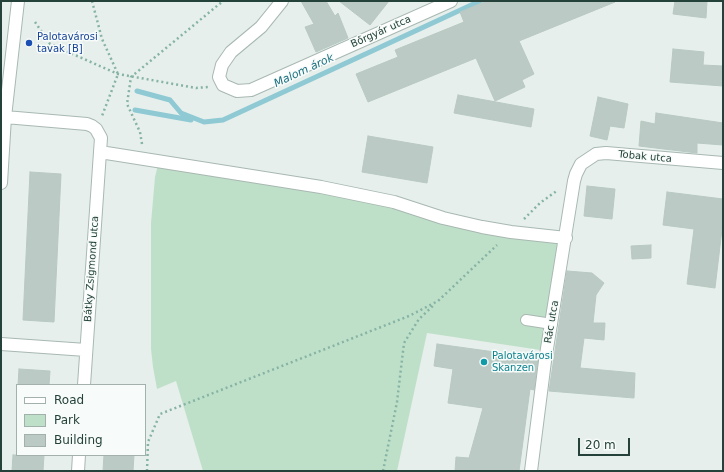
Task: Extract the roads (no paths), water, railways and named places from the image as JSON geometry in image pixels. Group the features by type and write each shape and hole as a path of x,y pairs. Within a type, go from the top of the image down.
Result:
{"street":[{"path":"1,182 5,116 18,1"},
{"name":"Bőrgyár utca","path":"282,1 261,27 231,52 225,60 219,77 223,85 237,91 251,90 451,1"},
{"name":"Bátky Zsigmond utca","path":"5,116 87,124 96,129 101,138 84,384"},
{"path":"100,152 321,187 394,202 443,218 511,232 566,238"},
{"name":"Tobak utca","path":"575,178 581,164 596,154 723,163"},
{"name":"Rác utca","path":"531,471 575,178"},
{"path":"1,344 86,350"},
{"path":"78,471 79,456"}],"lane":[{"path":"526,320 552,324"}],"waterway":[{"name":"Malom árok","path":"137,91 170,100 181,113 204,122 223,120 480,1"},
{"path":"135,110 191,120"}],"place":[{"name":"Palotavárosi tavak [B]","path":"29,43"},
{"name":"Palotavárosi Skanzen","path":"484,362"}]}
